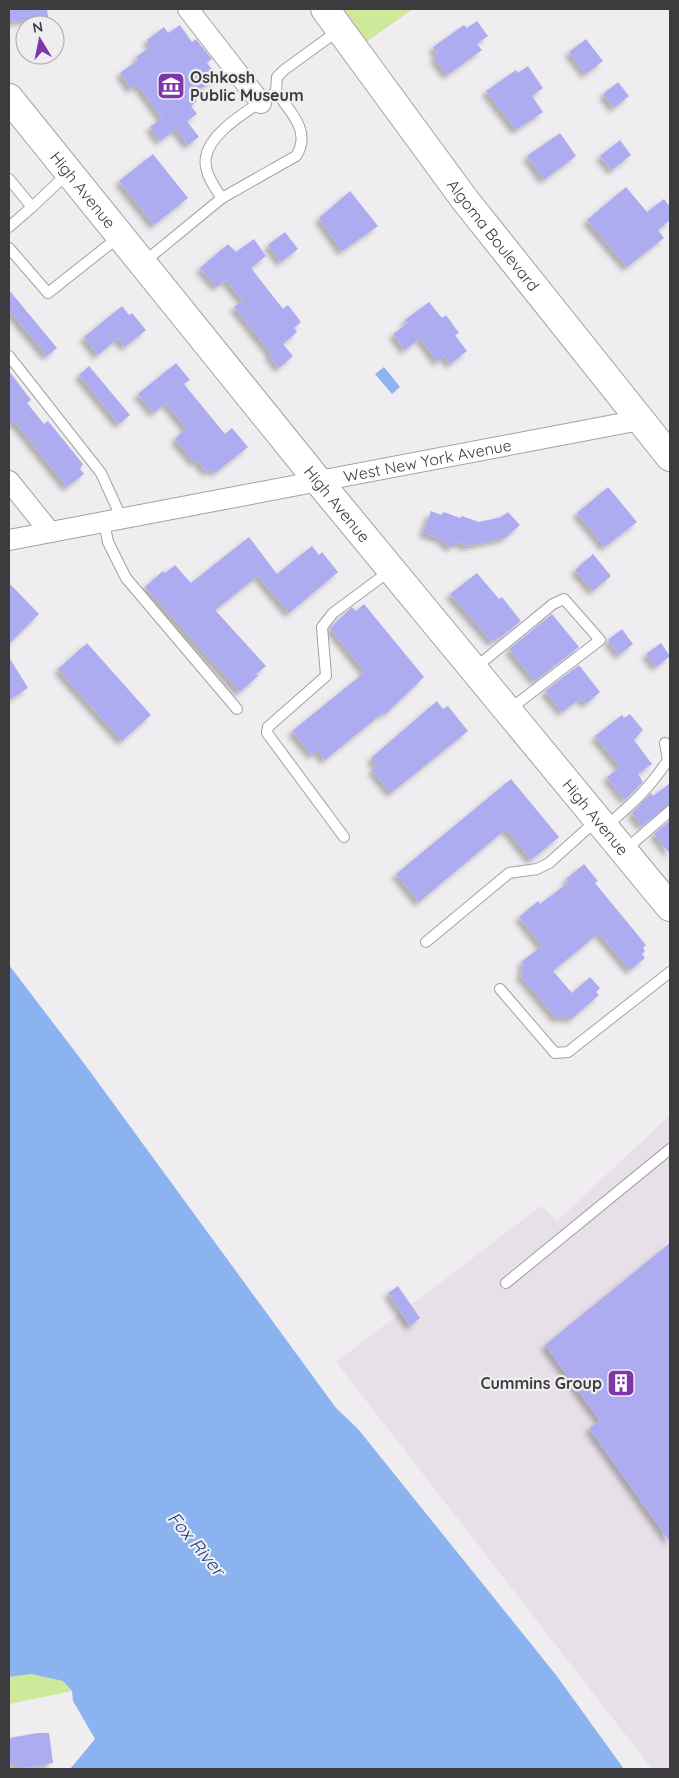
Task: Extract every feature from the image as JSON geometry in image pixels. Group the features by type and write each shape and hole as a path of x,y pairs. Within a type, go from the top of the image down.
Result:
{"main road":[{"name":"Algoma Boulevard","path":"333,19 465,200 659,438"},
{"name":"High Avenue","path":"9,98 320,482 670,907"}],"street":[{"path":"188,9 269,97"},
{"name":"West New York Avenue","path":"9,540 320,482 659,438"},
{"path":"9,482 50,532"}],"lane":[{"path":"222,198 208,175 206,167 207,151 221,131 269,97 278,77 333,19"},
{"path":"143,262 222,198 296,156 302,148 300,126 269,97"},
{"path":"9,227 69,172"},
{"path":"9,179 32,207"},
{"path":"9,248 48,293 121,235"},
{"path":"9,356 101,473 113,521 108,542 126,578 237,709"},
{"path":"344,837 267,733 268,727 326,676 322,627 333,613 393,569"},
{"path":"475,668 553,604 564,599 600,640 509,710"},
{"path":"426,942 509,873 536,869 549,863 643,795 668,760 665,743"},
{"path":"624,850 670,811"},
{"path":"500,989 555,1053 568,1052 670,972"},
{"path":"506,1282 670,1148"}],"shaded area":[{"path":"670,1115 670,1769 652,1769 336,1362 541,1206 557,1221"}],"green space":[{"path":"337,9 413,9 363,44"},
{"path":"31,1674 63,1681 72,1691 9,1704 9,1677"}],"water":[{"path":"384,367 400,387 392,394 375,374"},
{"name":"Fox River","path":"9,965 86,1066 336,1408 358,1429 556,1675 624,1769 70,1769 95,1739 73,1701 72,1691 63,1681 31,1674 9,1677"}],"building":[{"path":"9,9 47,9 48,15 15,15 15,21 10,22"},
{"path":"477,21 488,36 477,44 482,50 447,75 434,57 438,55 433,47 464,25 467,28"},
{"name":"Oshkosh Public Museum","path":"180,25 192,42 196,39 212,59 207,63 218,76 192,95 197,101 191,106 197,114 187,121 199,137 188,145 176,129 160,141 150,127 162,118 137,84 131,89 120,73 138,60 136,57 151,46 147,40 164,27 168,33"},
{"path":"586,39 603,61 586,74 569,52"},
{"path":"528,66 543,88 532,96 543,112 516,130 486,91 516,70 518,73"},
{"path":"618,82 629,96 614,108 603,94"},
{"path":"560,133 576,156 544,180 527,156"},
{"path":"620,140 631,155 612,170 600,156"},
{"path":"153,154 188,198 154,225 119,181"},
{"path":"626,187 647,212 664,199 670,207 670,220 658,230 664,238 627,267 587,220"},
{"path":"350,191 378,226 342,251 319,218"},
{"path":"285,232 298,249 281,262 268,245"},
{"path":"254,239 266,256 251,268 283,309 288,305 301,322 294,328 297,332 283,344 293,356 279,368 269,355 271,353 234,307 243,301 226,280 217,287 200,268 228,244 236,252"},
{"path":"9,290 57,348 47,356 9,310"},
{"path":"429,302 442,318 446,315 459,333 455,335 467,351 450,364 444,356 438,362 420,338 405,350 393,334 408,323 405,320"},
{"path":"122,306 129,315 132,313 146,330 125,347 118,338 98,355 84,337"},
{"path":"176,363 190,380 184,384 225,434 232,428 248,447 215,473 212,469 207,472 197,460 194,462 175,439 186,428 166,403 154,413 138,394"},
{"path":"89,366 130,415 119,424 79,375"},
{"path":"9,371 31,400 27,403 44,424 48,421 83,464 80,469 84,474 67,487 15,422 9,426"},
{"path":"608,487 637,522 605,547 577,513"},
{"path":"431,511 441,515 444,512 460,518 462,516 479,522 501,517 508,512 520,525 505,538 467,546 457,542 452,547 445,544 444,540 423,533"},
{"path":"249,537 277,574 312,546 319,555 322,552 338,572 289,613 258,576 215,610 266,666 240,692 145,587 163,571 165,573 175,565 191,583"},
{"path":"593,554 611,576 593,591 575,570"},
{"path":"477,573 499,599 502,597 521,621 492,642 450,594"},
{"path":"9,583 39,614 9,644"},
{"path":"364,604 424,677 386,714 384,712 325,760 318,751 312,755 292,731 365,672 330,628 352,607 356,611"},
{"path":"552,614 579,647 535,681 509,649"},
{"path":"622,629 633,644 619,655 608,640"},
{"path":"87,643 151,715 122,741 58,669"},
{"path":"661,643 670,656 656,667 646,654"},
{"path":"9,657 28,688 9,700"},
{"path":"579,665 600,692 586,704 581,698 562,712 545,691"},
{"path":"437,701 443,709 448,706 468,731 391,793 372,770 377,766 371,758"},
{"path":"630,714 643,730 634,740 652,764 638,774 643,782 625,800 607,777 620,767 595,736 622,715 624,718"},
{"path":"511,779 559,837 531,860 506,829 419,902 396,874"},
{"path":"670,783 670,804 642,826 632,813 651,793 653,796"},
{"path":"670,820 670,854 654,834"},
{"path":"584,864 598,881 595,883 646,945 643,948 645,951 642,954 645,958 630,970 599,933 553,971 572,993 590,977 600,988 596,992 599,995 570,1020 567,1016 563,1019 560,1016 557,1019 520,975 523,972 521,969 524,966 521,962 542,946 519,917 538,901 540,904 569,882 566,879"},
{"name":"Cummins Group","path":"670,1243 670,1542 589,1428 600,1421 545,1345"},
{"path":"398,1286 420,1318 410,1326 388,1293"},
{"path":"49,1733 53,1763 19,1769 18,1763 9,1765 9,1738"}],"place":[{"name":"Oshkosh Public Museum","path":"171,86"},
{"name":"Cummins Group","path":"621,1383"}]}
